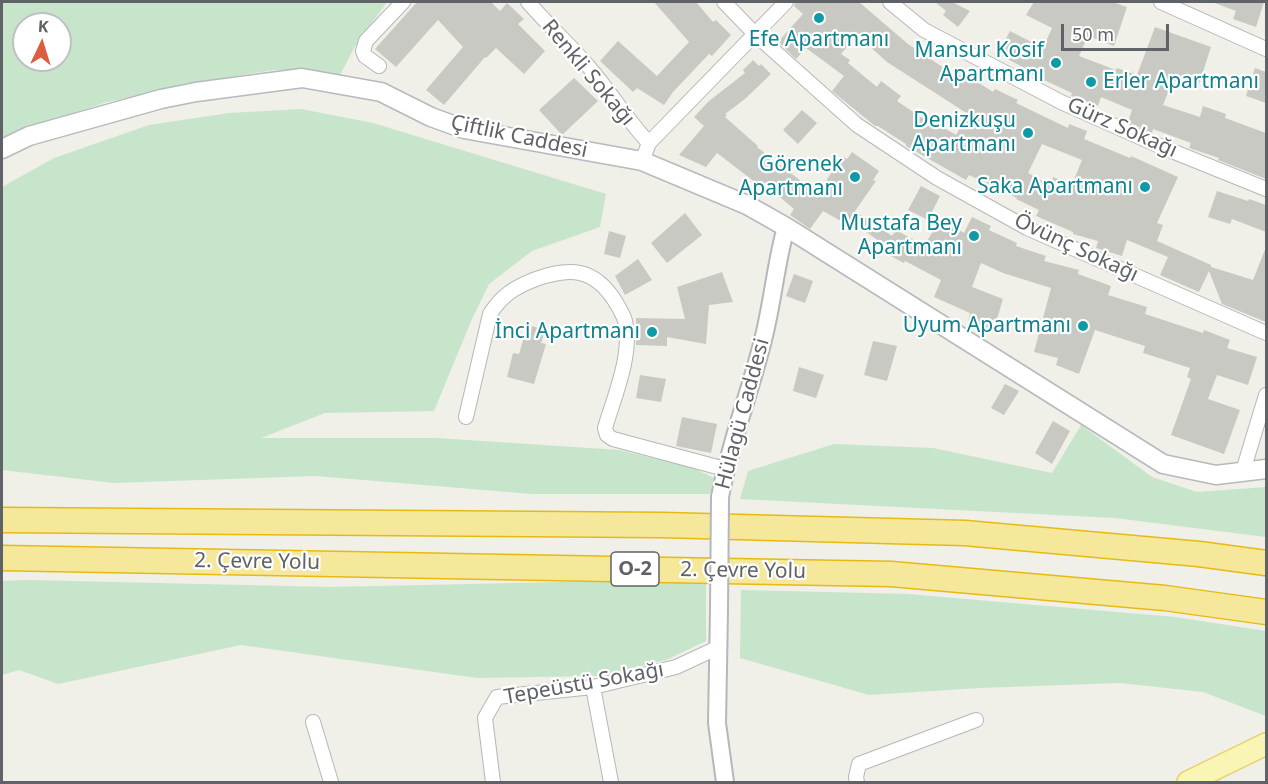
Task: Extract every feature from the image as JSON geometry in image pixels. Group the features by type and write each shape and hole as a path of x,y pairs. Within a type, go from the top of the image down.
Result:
{"highway":[{"name":"2. Çevre Yolu","path":"2,520 674,526 953,532 1199,554 1266,563"},
{"name":"2. Çevre Yolu","path":"2,558 891,574 1165,598 1266,612"}],"main road":[{"name":"Çiftlik Caddesi","path":"2,149 29,136 161,99 196,92 302,78 381,92 431,117 464,129 642,161 747,205 786,226 1163,464 1216,475 1266,469"},
{"path":"1188,783 1266,744"}],"street":[{"path":"380,66 365,56 363,51 366,41 403,2"},
{"name":"Renkli Sokağı","path":"528,2 587,65 613,97 633,127 649,143"},
{"name":"Övünç Sokağı","path":"724,2 755,34 857,125 937,178 1027,228 1266,333"},
{"path":"642,161 649,143 786,2"},
{"name":"Gürz Sokağı","path":"890,2 924,30 1061,102 1162,147 1266,189"},
{"path":"1161,2 1266,49"},
{"name":"Hülagü Caddesi","path":"725,783 717,723 720,496 725,469 764,334 777,258 786,226"},
{"path":"466,417 490,314 495,305 519,285 556,272 584,273 604,285 623,315 626,324 624,367 605,428 607,435 613,439 725,469"},
{"path":"1243,471 1266,395"},
{"name":"Tepeüstü Sokağı","path":"493,783 485,718 497,697 593,687 676,667 717,648"},
{"path":"593,687 611,783"},
{"path":"857,783 859,764 976,720"},
{"path":"313,722 331,783"}],"green space":[{"path":"2,2 387,2 354,48 339,77 297,70 274,70 107,102 2,137"},
{"path":"301,109 373,123 606,194 600,227 532,251 489,284 434,411 325,413 261,438 437,438 619,450 691,467 714,478 710,494 532,494 315,476 114,483 2,470 2,187 54,158 149,125 229,113"},
{"path":"1081,425 1152,477 1197,492 1266,487 1266,537 1115,518 740,499 748,471 834,444 933,448 1052,473"},
{"path":"2,581 331,587 609,581 706,582 706,641 666,660 597,676 477,678 241,645 58,684 19,670 2,675"},
{"path":"741,590 908,594 1175,617 1266,631 1266,716 1203,692 1120,683 869,695 740,658"}],"building":[{"path":"417,2 491,2 500,11 507,3 524,19 518,24 545,51 524,74 496,48 485,57 444,105 426,90 463,47 438,20 396,67 375,49"},
{"path":"654,2 696,2 713,22 716,20 731,35 712,56 709,54 673,92 664,105 637,88 633,92 600,61 618,41 657,76 689,42"},
{"path":"795,2 859,2 908,44 956,76 957,73 966,79 968,76 993,92 995,89 1018,100 1016,103 1068,128 1069,124 1087,131 1084,139 1130,158 1131,156 1178,177 1157,223 1163,225 1157,241 1211,265 1211,267 1253,280 1266,247 1266,322 1222,304 1209,271 1199,292 1160,275 1168,257 1127,240 1122,256 1096,248 1098,241 1073,234 1036,216 1039,210 969,175 966,180 875,126 832,91 844,76 806,48 796,59 778,42 803,14 794,6","holes":["857,35 887,62 968,114 956,135 924,116 922,118 897,101 901,96 881,81 877,87 848,63 850,60 841,54","1042,144 1082,160 1072,185 1053,177 1050,185 1028,173"]},
{"path":"935,2 952,2 970,11 958,27 943,15 946,11"},
{"path":"1034,2 1113,2 1127,7 1114,46 1088,36 1079,56 1116,70 1117,68 1137,75 1155,27 1211,47 1197,90 1173,80 1163,105 1200,117 1203,106 1226,114 1225,118 1266,133 1266,179 1218,160 1219,158 1189,148 1191,143 1153,129 1152,133 1128,122 1132,110 1101,97 1098,106 1071,96 1072,93 1031,74 1032,72 998,54 1010,31 1043,48 1052,28 1026,15"},
{"path":"1212,2 1264,2 1256,27 1233,19 1236,11"},
{"path":"753,60 771,74 745,99 725,114 727,115 725,117 757,147 810,188 813,183 821,188 843,156 847,159 852,152 879,171 873,180 876,181 855,211 892,236 896,230 924,246 941,218 964,233 972,217 991,226 989,230 1017,243 1016,246 1046,256 1044,261 1079,270 1078,274 1111,286 1108,295 1147,307 1145,314 1203,333 1204,330 1230,340 1227,348 1257,357 1248,385 1217,375 1208,399 1240,410 1224,454 1171,435 1191,379 1187,377 1190,368 1143,353 1145,346 1095,330 1079,374 1056,365 1058,358 1034,352 1051,288 1003,273 981,263 972,287 1003,299 993,332 968,321 970,313 934,297 941,280 883,252 886,246 851,221 848,225 823,211 810,229 790,215 794,209 767,186 764,189 717,153 706,167 679,155 704,126 694,117 709,101 745,73 743,70"},
{"path":"1255,68 1266,72 1266,103 1246,96"},
{"path":"574,78 598,101 562,135 539,110"},
{"path":"802,110 817,123 798,144 783,130"},
{"path":"921,186 940,196 928,220 908,210"},
{"path":"1217,191 1266,205 1266,232 1232,219 1230,224 1208,217"},
{"path":"685,213 702,235 667,263 651,243"},
{"path":"609,231 626,236 620,258 604,254"},
{"path":"638,259 652,280 625,295 615,276"},
{"path":"722,272 733,302 709,305 706,344 667,337 667,346 636,345 636,318 685,319 677,287"},
{"path":"794,274 813,281 805,303 786,296"},
{"path":"532,326 545,330 541,343 546,344 534,384 507,377 513,353 519,354 526,330 531,332"},
{"path":"873,341 897,346 887,381 864,375"},
{"path":"799,367 824,375 816,398 793,391"},
{"path":"640,375 666,379 661,402 636,398"},
{"path":"1005,384 1019,391 1004,415 991,408"},
{"path":"682,417 717,424 711,453 676,446"},
{"path":"1053,421 1070,431 1052,464 1035,453"}],"place":[{"name":"Efe Apartmanı","path":"819,18"},
{"name":"Mansur Kosif Apartmanı","path":"1056,63"},
{"name":"Erler Apartmanı","path":"1091,82"},
{"name":"Denizkuşu Apartmanı","path":"1028,133"},
{"name":"Görenek Apartmanı","path":"855,177"},
{"name":"Saka Apartmanı","path":"1145,187"},
{"name":"Mustafa Bey Apartmanı","path":"974,236"},
{"name":"Uyum Apartmanı","path":"1083,326"},
{"name":"İnci Apartmanı","path":"652,332"}]}
